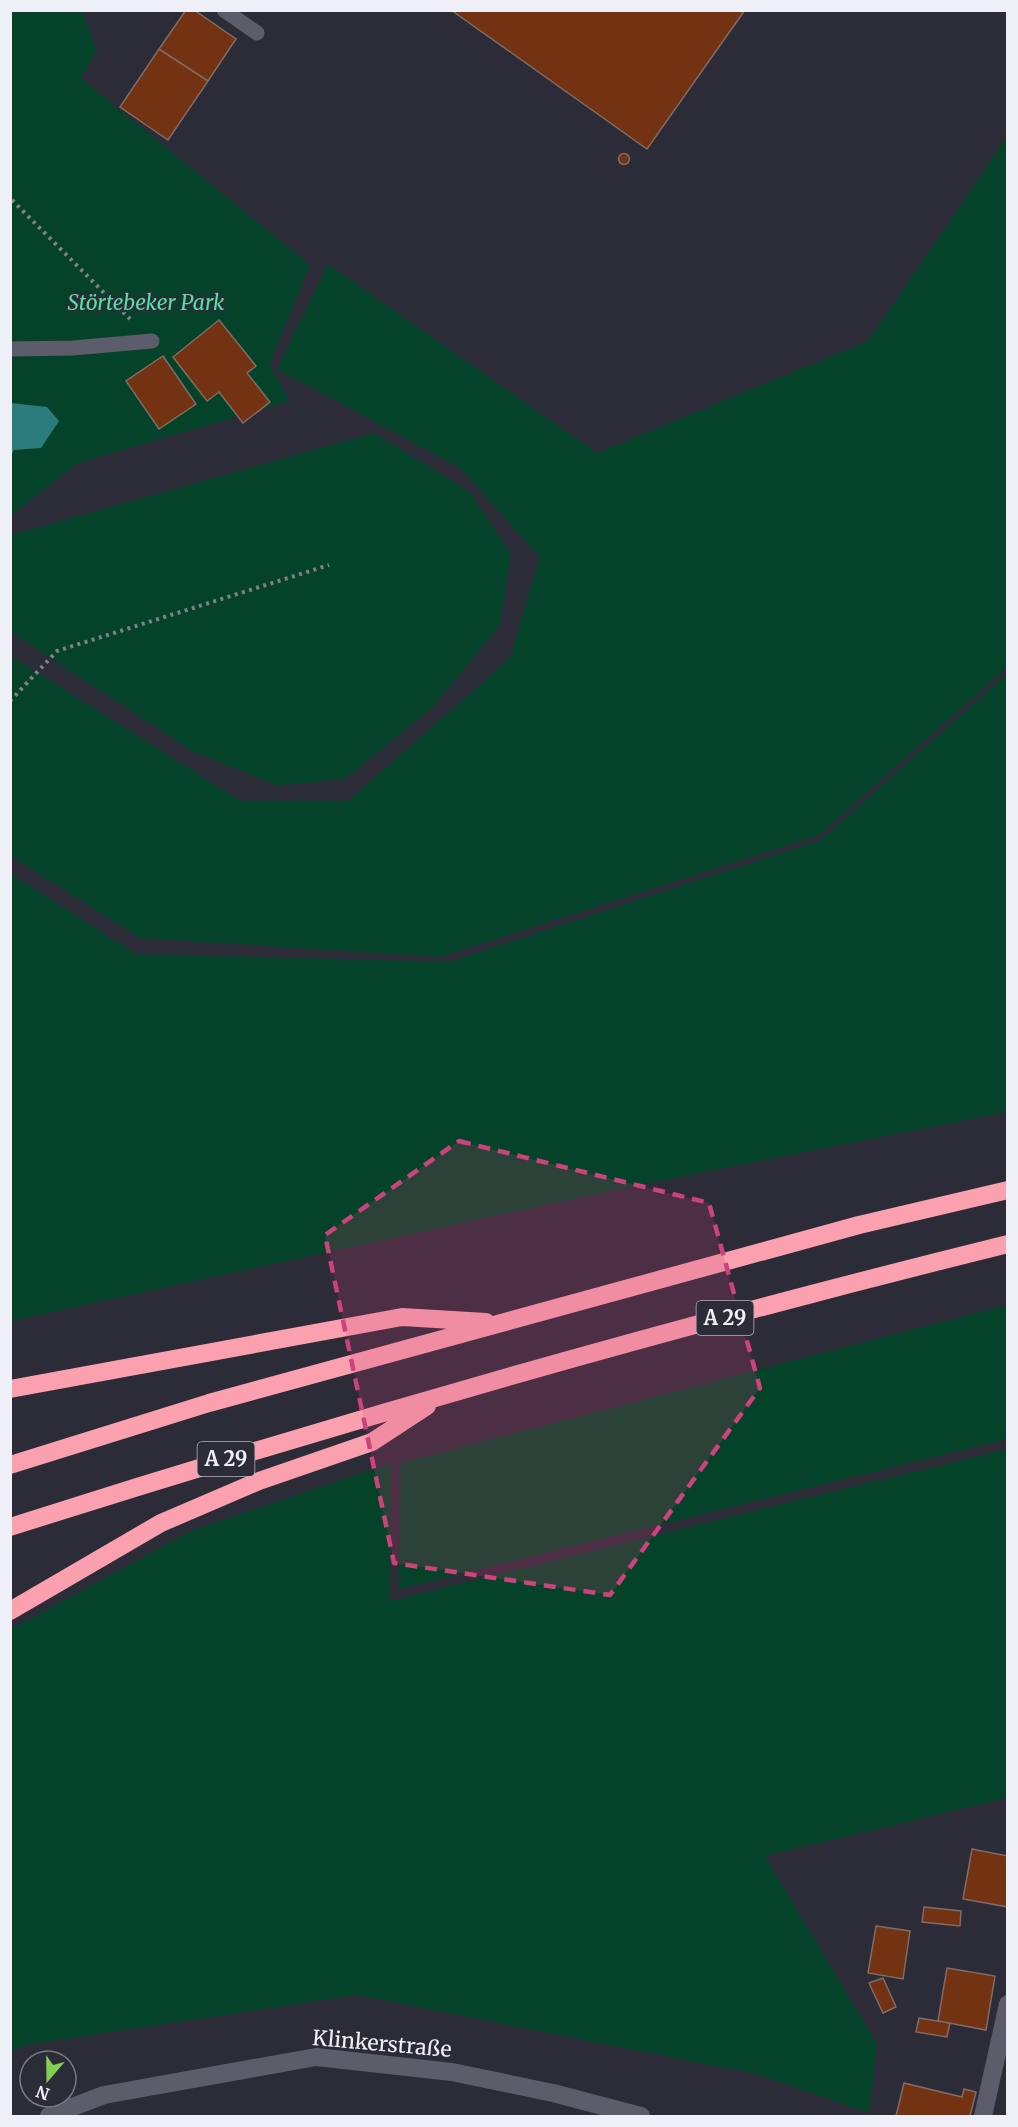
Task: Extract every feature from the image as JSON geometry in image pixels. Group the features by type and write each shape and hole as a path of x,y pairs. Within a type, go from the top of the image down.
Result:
{"highway":[{"name":"A 29","path":"10,1465 209,1403 859,1226 1008,1190"},
{"name":"A 29","path":"10,1527 199,1467 443,1396 865,1280 1008,1244"},
{"path":"10,1389 402,1317 500,1323"},
{"path":"10,1611 161,1523 259,1481 372,1442 443,1396"}],"street":[{"path":"983,2116 1008,2004"},
{"name":"Klinkerstraße","path":"49,2116 104,2095 316,2057 452,2072 553,2093 641,2116"}],"lane":[{"path":"224,10 257,33"},
{"path":"10,349 73,348 152,341"}],"path":[{"path":"10,195 12,200 152,341"},
{"path":"10,213 12,200"},
{"path":"10,700 57,651 328,566"}],"highlighted area":[{"path":"459,1141 709,1203 760,1388 610,1595 394,1563 325,1235"}],"green space":[{"name":"Störtebeker Park","path":"11,11 82,11 97,50 81,78 310,265 269,365 290,401 76,464 11,516"},
{"path":"1007,137 1007,667 819,835 440,957 140,938 11,856 11,656 241,801 348,801 509,659 540,557 460,468 277,369 328,264 597,453 868,341"},
{"path":"374,433 470,492 511,554 500,625 432,708 345,779 278,786 192,751 11,632 11,535"},
{"path":"1007,674 1007,1112 634,1186 11,1321 11,874 136,954 449,962 821,840"},
{"path":"1007,1305 1007,1439 399,1589 400,1463"},
{"path":"1007,1449 1007,1798 765,1856 877,2044 869,2113 760,2075 357,1995 26,2045 11,2052 11,1629 193,1530 391,1463 390,1601"}],"shaded area":[{"path":"11,403 47,407 59,421 41,448 14,450 11,455"}],"building":[{"path":"186,10 194,10 236,39 208,81 159,49"},
{"path":"451,10 745,10 647,149"},
{"path":"159,49 208,81 168,140 120,107"},
{"path":"624,153 630,159 624,165 618,159"},
{"path":"219,320 256,366 247,373 270,402 243,423 219,392 207,401 173,357"},
{"path":"163,356 196,404 159,429 126,381"},
{"path":"972,1849 1008,1856 1008,1907 963,1899"},
{"path":"924,1907 961,1911 960,1926 922,1922"},
{"path":"876,1926 910,1931 903,1979 868,1973"},
{"path":"947,1968 995,1976 986,2030 938,2021"},
{"path":"883,1978 896,2007 883,2013 869,1983"},
{"path":"919,2018 950,2023 947,2037 916,2032"},
{"path":"904,2083 962,2097 964,2089 976,2092 970,2116 896,2116"}]}
